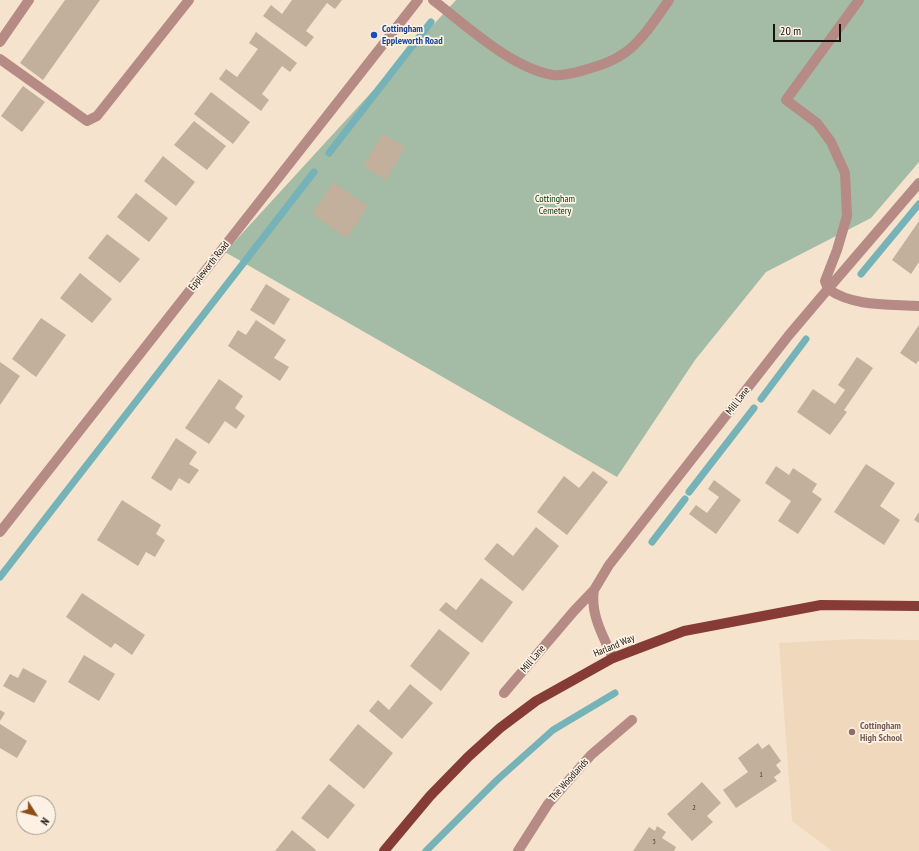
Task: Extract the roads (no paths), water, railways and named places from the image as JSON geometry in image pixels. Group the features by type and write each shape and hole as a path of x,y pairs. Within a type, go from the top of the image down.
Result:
{"main road":[{"name":"Harland Way","path":"384,851 430,796 468,757 500,728 536,701 613,658 684,631 821,604 919,606"}],"street":[{"path":"0,42 29,0"},
{"path":"0,60 88,121 97,116 188,0"},
{"name":"Eppleworth Road","path":"0,532 418,0"},
{"path":"433,0 509,58 532,70 554,75 575,73 602,65 622,55 638,42 669,0"},
{"path":"859,0 786,100 817,123 831,142 845,174 847,216 837,250 825,281 828,289 839,297 855,302 919,306"},
{"name":"Mill Lane","path":"504,693 574,611 594,590 614,559 789,335 919,183"},
{"path":"594,590 593,607 598,625 613,658"},
{"name":"The Woodlands","path":"518,851 548,804 591,755 632,720"}],"waterway":[{"path":"329,153 431,22"},
{"path":"0,577 314,172"},
{"path":"861,274 919,204"},
{"path":"761,399 806,339"},
{"path":"689,492 754,408"},
{"path":"652,542 685,499"},
{"path":"426,851 497,780 553,730 615,693"}],"place":[{"name":"Cottingham Eppleworth Road","path":"374,35"},
{"name":"Cottingham High School","path":"852,732"}],"park label":[{"name":"Cottingham Cemetery","path":"555,204"}]}
